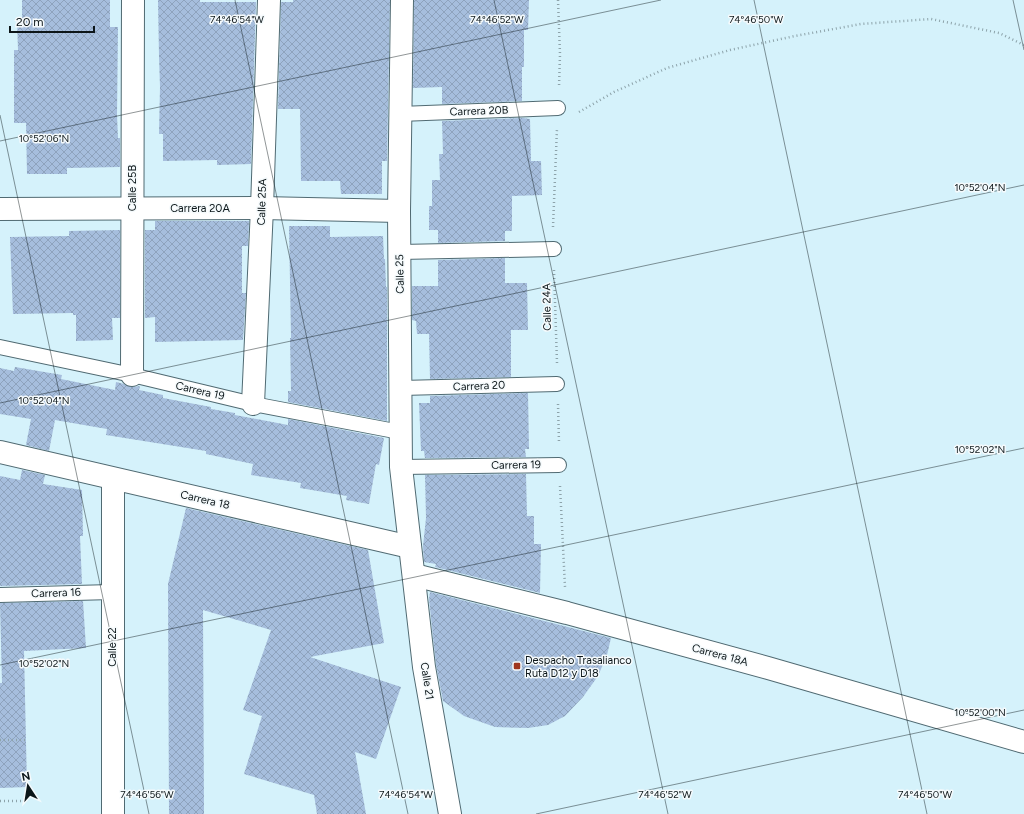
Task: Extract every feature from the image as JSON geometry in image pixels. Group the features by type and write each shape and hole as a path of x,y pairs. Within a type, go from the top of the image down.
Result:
{"street":[{"name":"Calle 25B","path":"132,375 133,0"},
{"name":"Calle 25A","path":"253,404 262,208 269,0"},
{"name":"Calle 25","path":"402,0 399,211 400,432 401,467 410,547"},
{"name":"Carrera 20A","path":"0,209 262,208 399,211"},
{"name":"Carrera 18","path":"0,452 410,547"},
{"name":"Calle 22","path":"113,479 113,814"},
{"name":"Calle 21","path":"410,547 424,667 450,814"},
{"name":"Carrera 18A","path":"414,575 566,613 776,670 1024,742"}],"lane":[{"name":"Carrera 20B","path":"400,114 558,108"},
{"path":"400,252 554,249"},
{"name":"Carrera 19","path":"0,347 132,375 253,404 400,432"},
{"name":"Carrera 20","path":"401,388 557,384"},
{"name":"Carrera 19","path":"401,467 559,464"},
{"name":"Carrera 16","path":"0,595 112,592"}],"path":[{"name":"Calle 24A","path":"558,0 560,54 553,224 559,464 566,613"},
{"path":"557,123 614,92 667,68 730,50 794,36 861,24 930,19 999,33 1024,45"},
{"path":"0,740 25,740"},
{"path":"0,801 26,801"}],"building":[{"path":"22,0 110,0 110,27 118,27 117,115 118,138 120,138 120,167 67,168 67,174 27,174 26,123 14,123 14,50 18,50 17,21 22,21"},
{"path":"158,0 256,2 251,164 217,165 217,160 163,161 163,134 159,134 160,87"},
{"path":"293,0 390,0 387,161 382,161 382,194 341,194 340,181 301,181 300,109 278,109 281,2 293,2"},
{"path":"414,0 529,0 528,30 524,30 522,101 442,104 442,87 413,88"},
{"path":"530,119 531,161 541,161 542,195 512,196 512,231 505,231 505,241 438,243 438,230 429,230 429,206 432,206 432,180 440,180 439,154 443,154 442,121"},
{"path":"155,221 249,221 248,246 242,246 242,293 246,293 243,340 155,342 155,317 145,318 145,230 155,230"},
{"path":"289,226 330,226 330,237 383,236 387,287 387,421 288,402 288,391 291,391"},
{"path":"120,230 120,318 112,318 113,340 76,341 76,315 73,315 73,313 13,314 10,237 69,236 69,231"},
{"path":"505,258 505,283 527,283 528,330 511,330 511,377 430,379 429,334 417,334 416,321 412,320 412,286 438,286 438,260"},
{"path":"15,367 62,375 61,379 115,390 116,382 132,387 140,386 139,390 163,395 163,398 211,407 211,409 235,413 235,415 288,425 288,419 384,438 379,465 376,464 369,504 346,500 347,496 300,488 301,483 251,475 253,464 206,454 206,451 106,435 107,429 55,420 49,451 26,445 31,419 0,414 0,368 14,371"},
{"path":"528,393 529,449 525,449 526,457 425,458 424,451 421,451 419,403 430,403 430,396"},
{"path":"22,470 45,475 43,484 82,490 83,536 80,536 82,584 0,586 0,476 20,480"},
{"path":"526,474 527,516 534,516 534,544 541,544 540,593 435,567 436,564 424,562 423,546 426,518 425,475"},
{"path":"186,508 368,550 384,643 310,657 401,687 376,759 355,752 366,814 317,814 314,795 244,774 262,716 243,710 271,630 203,610 204,814 169,814 168,584"},
{"name":"Despacho Trasalianco Ruta D12 y D18","path":"430,592 611,638 607,655 598,676 583,697 565,716 548,725 528,728 495,727 464,716 443,701 436,665 429,599"},
{"path":"83,601 86,648 24,651 27,787 0,788 0,683 2,683 0,603"}],"place":[{"name":"Despacho Trasalianco Ruta D12 y D18","path":"517,666"}]}
